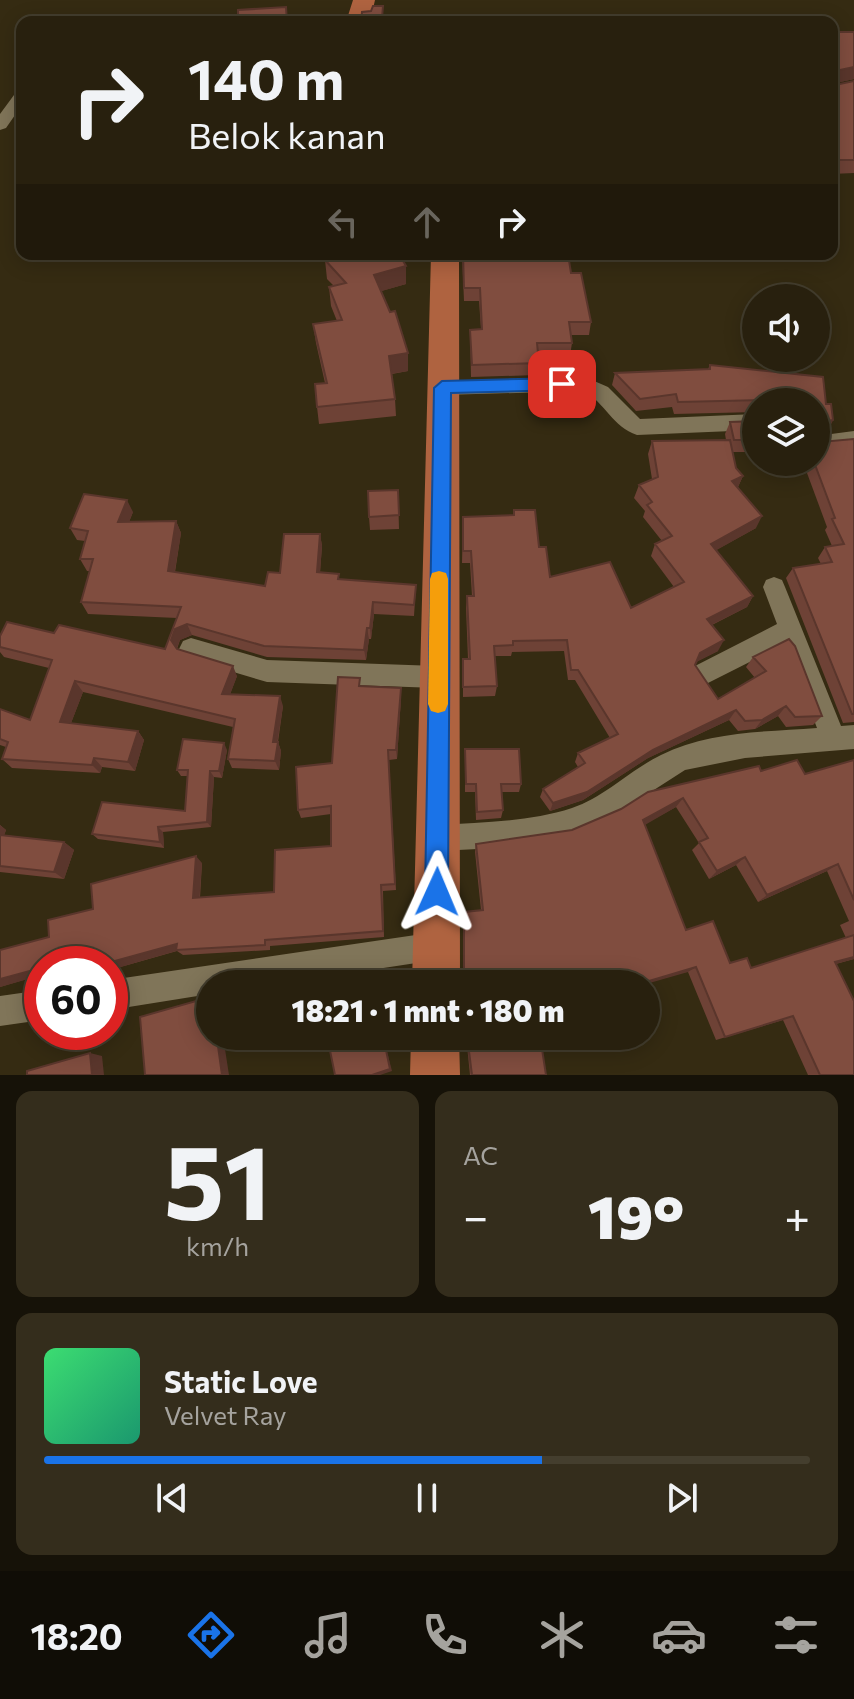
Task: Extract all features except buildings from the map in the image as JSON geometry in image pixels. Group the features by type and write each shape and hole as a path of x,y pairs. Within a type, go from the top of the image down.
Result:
{"main road":[{"path":"436,970 437,677 445,260"},
{"path":"435,1050 435,1075"}],"street":[{"path":"0,125 15,96"},
{"path":"442,388 585,384 605,394 627,422 637,427 742,423"},
{"path":"830,442 854,439"},
{"path":"438,838 543,831 597,811 651,774 683,759 718,750 844,738 774,587"},
{"path":"704,674 791,629"},
{"path":"191,649 267,671 437,677"},
{"path":"128,992 436,946"},
{"path":"0,1011 24,1008"}],"slow traffic":[{"path":"438,704 439,579"}],"route":[{"path":"437,892 442,388 562,384"}]}
